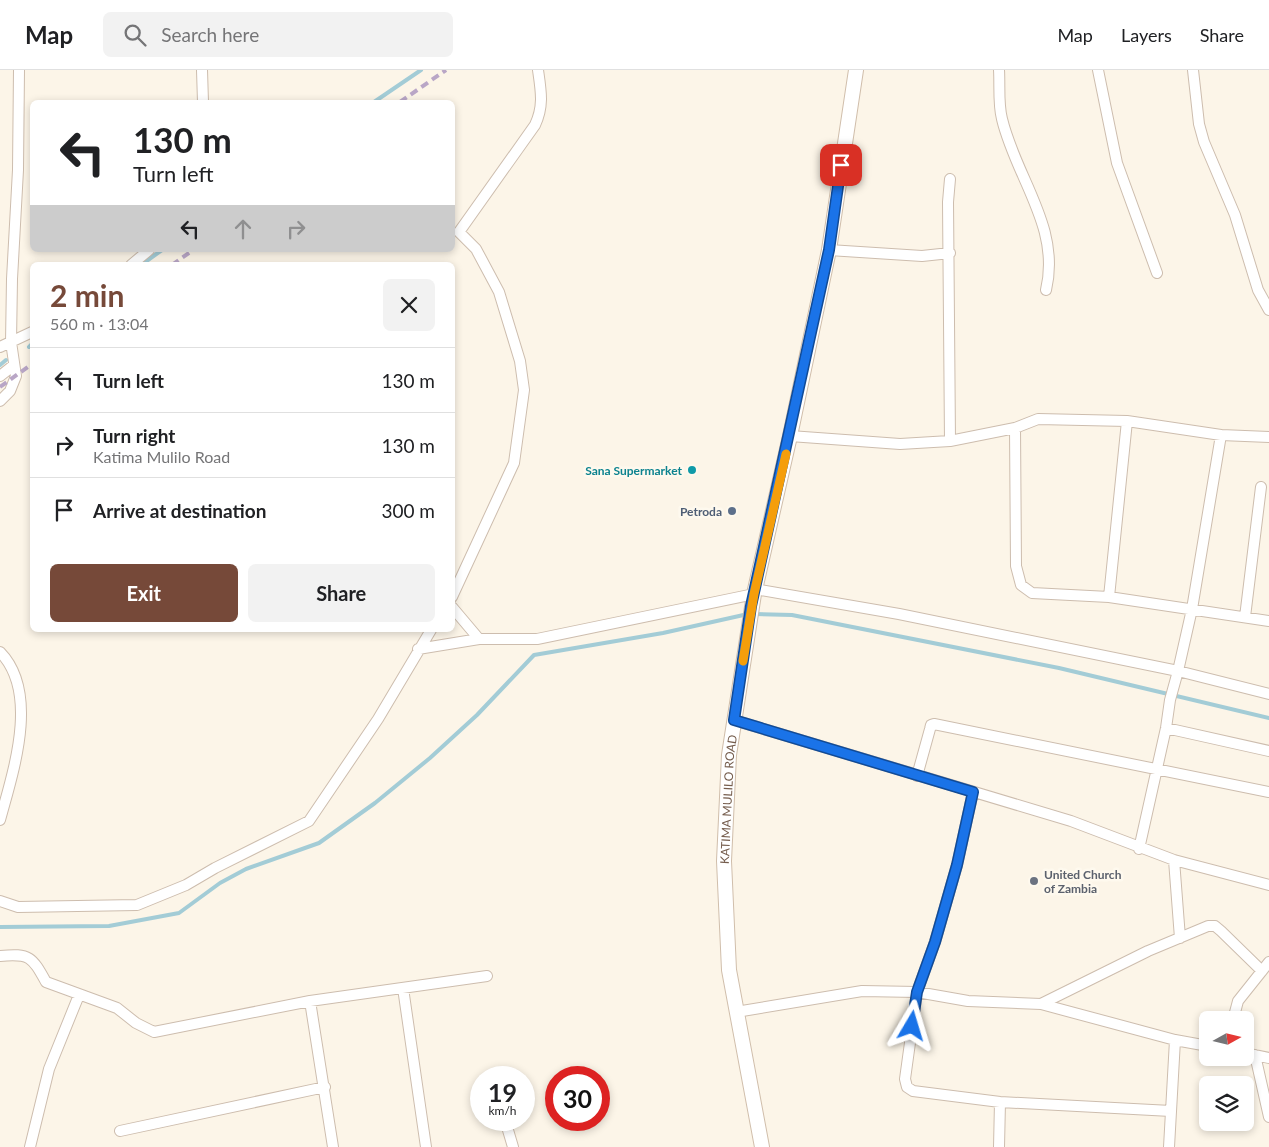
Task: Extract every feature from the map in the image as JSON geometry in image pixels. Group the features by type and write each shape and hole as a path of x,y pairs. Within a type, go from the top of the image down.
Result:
{"main road":[{"name":"KATIMA MULILO ROAD","path":"762,1147 736,1012 730,970 724,861 729,755 753,596 790,436 829,250 856,70"}],"street":[{"path":"0,401 10,391 16,376 11,342 12,279 18,170 19,70"},
{"path":"202,70 204,100"},
{"path":"455,591 514,463 524,390 520,361 499,292 476,250 459,232 535,125 540,113 542,96 538,70"},
{"path":"999,70 1002,119 1046,233 1050,271 1046,290"},
{"path":"1098,70 1117,163 1157,273"},
{"path":"1193,70 1199,124 1204,142 1242,235 1258,290 1269,310"},
{"path":"950,179 948,202 950,253 950,441"},
{"path":"829,250 922,256 950,253"},
{"path":"135,262 147,252"},
{"path":"0,279 12,279"},
{"path":"0,347 30,333"},
{"path":"0,376 14,365"},
{"path":"790,436 900,444 950,441 1015,428 1038,419 1127,421 1221,435 1269,437"},
{"path":"1109,597 1127,421"},
{"path":"1015,428 1016,566 1021,585 1032,594 1109,597 1269,621"},
{"path":"1139,849 1166,728 1170,700 1192,609 1221,435"},
{"path":"1246,617 1261,487"},
{"path":"418,649 479,639 537,639 753,596 899,614 1177,677 1269,694"},
{"path":"455,611 479,639"},
{"path":"0,901 18,907 137,905 186,885 215,868 309,821 378,719 430,632"},
{"path":"0,652 10,662 19,692 20,736 0,820"},
{"path":"734,720 1071,821 1139,849 1174,860 1269,885"},
{"path":"916,776 931,725 934,724 1269,792"},
{"path":"1166,728 1269,751"},
{"path":"973,792 957,865 935,942 917,992 905,1079 907,1086 913,1091 1000,1102 1171,1111"},
{"path":"1174,860 1180,938"},
{"path":"1041,1004 1208,926 1214,926 1262,971"},
{"path":"0,956 22,954 34,961 46,982 79,996 117,1008 136,1023 154,1032 310,1001 487,976"},
{"path":"1235,1011 1238,1001 1269,962"},
{"path":"403,988 426,1147"},
{"path":"736,1012 862,991 917,992 968,1001 1041,1004 1175,1040 1199,1044"},
{"path":"30,1147 49,1069 79,996"},
{"path":"310,1001 333,1147"},
{"path":"1169,1147 1175,1040"},
{"path":"1254,1055 1269,1058"},
{"path":"1254,1066 1269,1118"},
{"path":"120,1131 325,1087"},
{"path":"999,1147 1000,1102"},
{"path":"508,1131 513,1147"}],"waterway":[{"path":"377,100 421,70"},
{"path":"145,262 159,252"},
{"path":"0,365 6,360"},
{"path":"0,927 109,926 179,913 220,883 246,869 319,843 375,803 430,758 477,715 534,655 663,633 748,614"},
{"path":"755,614 792,615 1059,668 1269,718"}],"railway":[{"path":"403,100 446,70"},
{"path":"176,262 190,252"},
{"path":"0,387 30,365"}],"slow traffic":[{"path":"743,661 751,606 786,454"}],"place":[{"name":"Sana Supermarket","path":"692,470"},
{"name":"Petroda","path":"732,511"},
{"name":"United Church of Zambia","path":"1034,881"}],"route":[{"path":"841,165 829,250 790,436 751,606 734,720 973,792 957,865 935,942 917,992 912,1026"}]}
